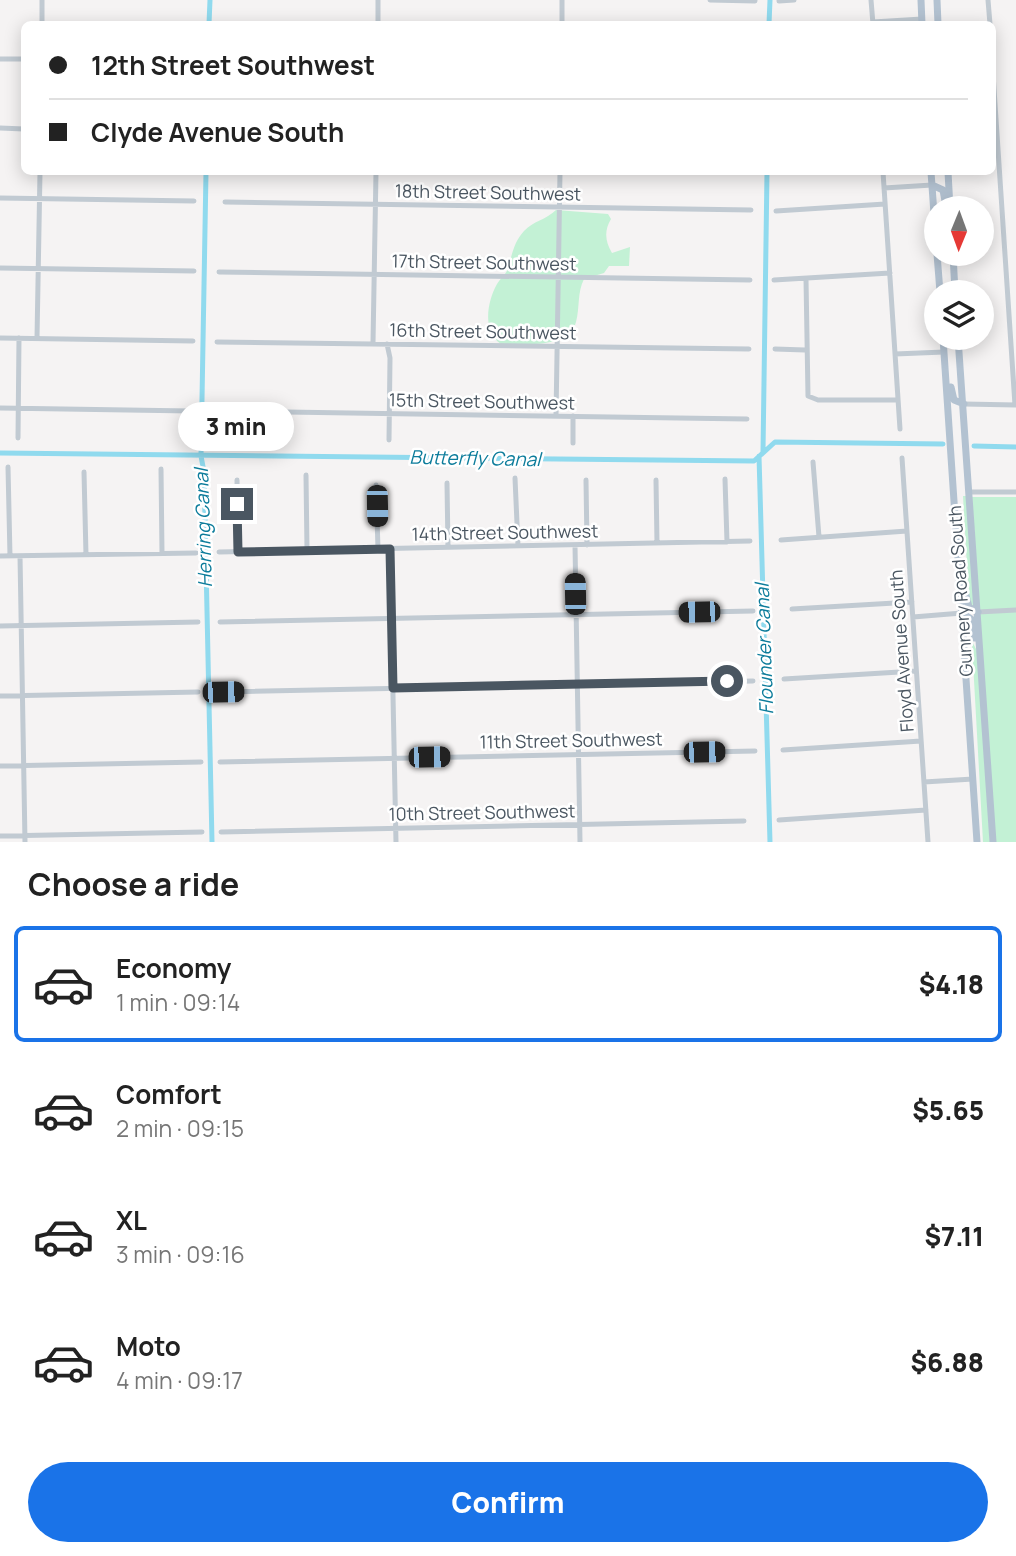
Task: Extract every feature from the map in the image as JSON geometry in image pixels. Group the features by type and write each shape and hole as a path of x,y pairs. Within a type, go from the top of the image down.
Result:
{"main road":[{"path":"921,0 922,21"},
{"path":"937,0 938,21"},
{"path":"931,175 933,196"},
{"path":"948,175 948,196"},
{"path":"932,185 943,190 945,196"},
{"path":"946,350 952,396 957,403 964,404"},
{"name":"Gunnery Road South","path":"959,350 993,842"},
{"name":"Gunnery Road South","path":"944,352 977,842"},
{"path":"959,577 966,603 978,612"},
{"path":"962,613 971,619 981,651"}],"street":[{"path":"42,0 42,21"},
{"path":"378,0 378,21"},
{"path":"562,0 562,21"},
{"path":"710,0 755,1"},
{"path":"779,1 794,0"},
{"path":"872,0 873,21"},
{"path":"988,0 990,21"},
{"path":"0,59 21,59"},
{"path":"0,128 21,129"},
{"path":"964,404 1015,405 996,164"},
{"path":"37,338 40,175"},
{"path":"373,343 376,175"},
{"path":"556,416 560,175"},
{"path":"883,175 900,429"},
{"path":"884,188 932,185"},
{"path":"0,198 194,201"},
{"name":"18th Street Southwest","path":"225,202 751,210"},
{"path":"776,211 885,204"},
{"path":"0,268 194,271"},
{"name":"17th Street Southwest","path":"219,272 750,280"},
{"path":"774,280 890,273"},
{"path":"806,279 807,396 818,400 898,400"},
{"path":"0,338 193,341"},
{"path":"18,438 19,338"},
{"name":"16th Street Southwest","path":"217,342 749,349"},
{"path":"387,344 389,440"},
{"path":"775,349 805,350"},
{"path":"895,354 944,352"},
{"path":"0,408 191,411"},
{"name":"15th Street Southwest","path":"216,411 747,419"},
{"path":"573,416 573,443"},
{"name":"Floyd Avenue South","path":"902,458 928,842"},
{"path":"813,462 819,537"},
{"path":"8,467 10,556"},
{"path":"160,469 162,553"},
{"path":"84,472 86,555"},
{"path":"306,475 307,550"},
{"path":"515,478 518,546"},
{"path":"725,479 727,542"},
{"path":"237,480 238,552"},
{"path":"586,480 587,545"},
{"path":"656,480 657,543"},
{"path":"447,483 448,547"},
{"path":"376,485 378,549"},
{"path":"970,492 1016,492"},
{"path":"781,540 907,531"},
{"name":"14th Street Southwest","path":"219,552 750,541"},
{"path":"575,545 580,842"},
{"path":"390,549 396,842"},
{"path":"0,556 196,553"},
{"path":"20,556 25,839"},
{"path":"792,609 912,602"},
{"path":"978,612 1016,610"},
{"path":"219,622 753,611"},
{"path":"913,617 962,613"},
{"path":"0,626 198,622"},
{"path":"785,679 916,671"},
{"path":"223,692 753,681"},
{"path":"0,696 198,692"},
{"path":"783,750 921,741"},
{"name":"11th Street Southwest","path":"220,762 755,751"},
{"path":"0,766 201,762"},
{"path":"924,782 973,779"},
{"path":"779,820 926,810"},
{"name":"10th Street Southwest","path":"221,832 744,821"},
{"path":"0,836 25,839 202,832"}],"green space":[{"path":"556,210 608,214 611,219 606,232 608,244 612,253 630,247 629,266 609,266 604,273 584,279 576,322 572,331 564,337 544,343 501,344 491,332 489,324 489,307 494,291 507,271 520,236"},
{"path":"963,496 968,496 975,608 969,602"},
{"path":"972,497 1016,497 1016,842 995,842"},
{"path":"971,626 973,643 978,653 990,842 983,842"}],"waterway":[{"name":"Herring Canal","path":"209,21 210,0"},
{"name":"Flounder Canal","path":"769,21 770,0"},
{"name":"Herring Canal","path":"206,175 201,456 204,472 212,842"},
{"name":"Flounder Canal","path":"763,452 767,175"},
{"name":"Butterfly Canal","path":"0,453 754,461 775,442 943,444"},
{"name":"Butterfly Canal","path":"974,446 1016,447"},
{"name":"Flounder Canal","path":"759,456 770,842"}],"route":[{"path":"237,504 238,552 390,549 393,688 727,681"}]}
